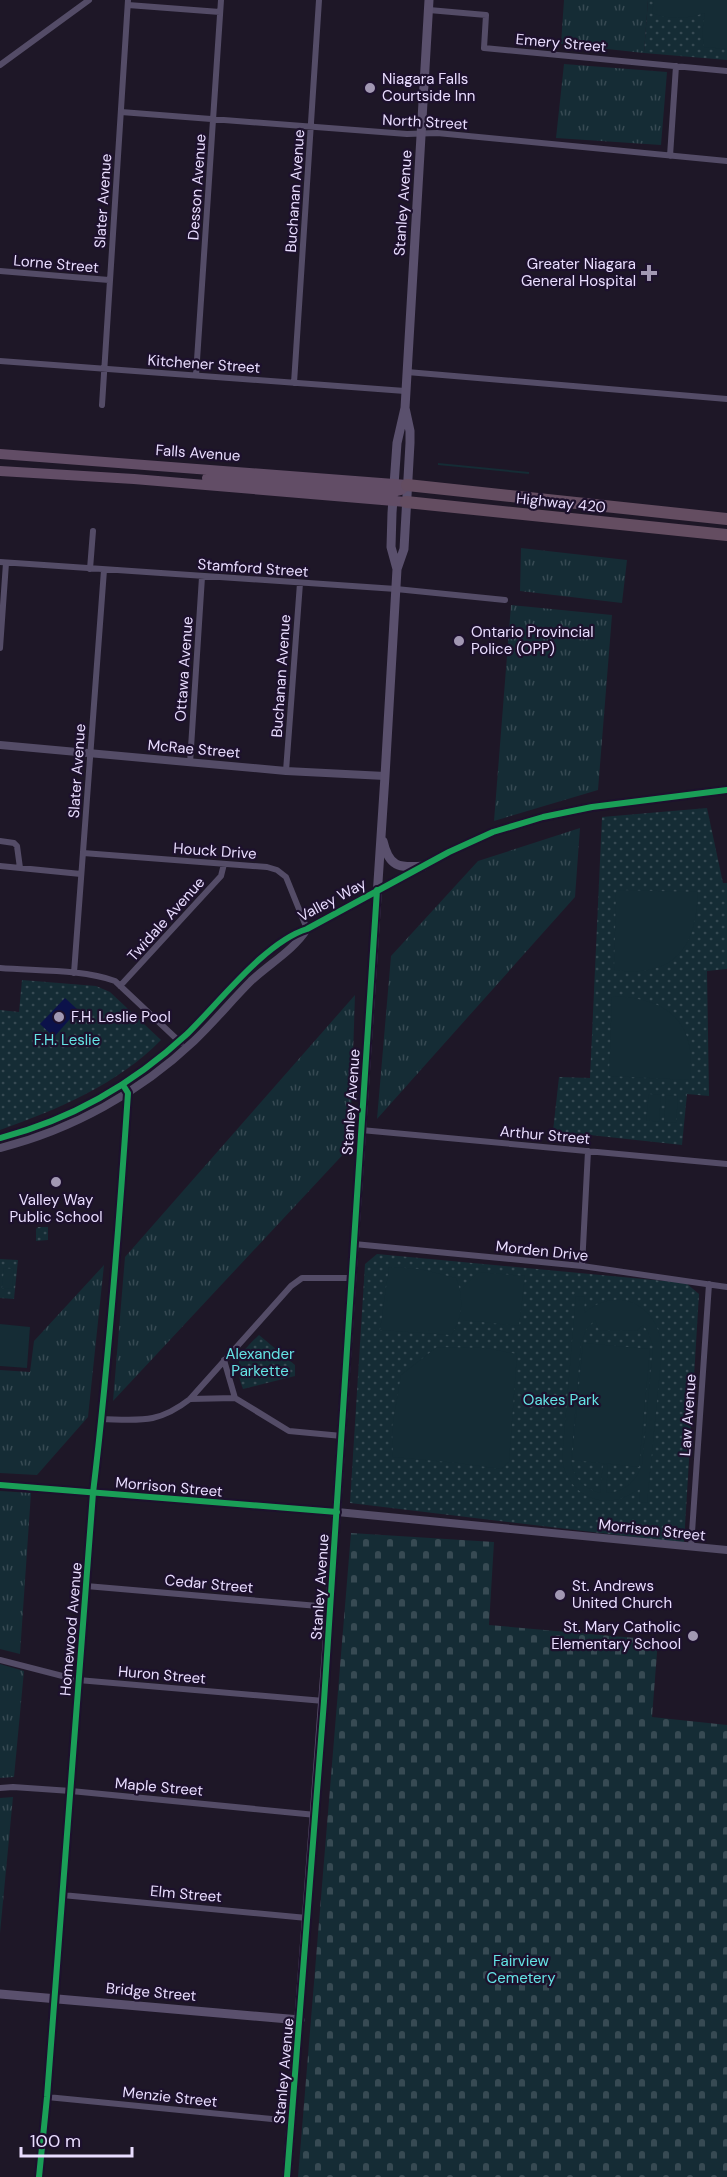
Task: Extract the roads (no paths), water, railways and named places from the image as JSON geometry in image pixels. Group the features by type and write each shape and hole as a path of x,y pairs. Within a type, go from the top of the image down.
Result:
{"highway":[{"name":"Falls Avenue","path":"0,454 393,492"},
{"name":"Falls Avenue","path":"0,471 393,492"},
{"name":"Highway 420","path":"727,519 407,484 393,492 406,502 727,535"}],"main road":[{"name":"Stanley Avenue","path":"287,2177 337,1512 397,569 404,549 410,430 405,408 405,391 429,5"},
{"name":"Stanley Avenue","path":"397,569 391,547 393,492 397,443 405,408"},
{"path":"381,833 385,851 393,864 408,867 423,866"},
{"name":"Bridge Street","path":"0,1994 300,2020"}],"street":[{"path":"0,65 89,0"},
{"name":"Desson Avenue","path":"196,375 221,0"},
{"name":"Buchanan Avenue","path":"294,383 319,0"},
{"path":"128,3 220,12"},
{"name":"Slater Avenue","path":"102,405 128,3"},
{"name":"Emery Street","path":"429,5 486,15 484,48 727,71"},
{"path":"670,156 676,66"},
{"name":"North Street","path":"121,112 422,135 436,133 727,161"},
{"name":"Lorne Street","path":"0,271 109,280"},
{"name":"Kitchener Street","path":"0,361 405,391"},
{"path":"407,372 727,399"},
{"path":"90,569 93,531"},
{"path":"0,648 3,562"},
{"name":"Stamford Street","path":"3,562 396,589 505,600"},
{"name":"Slater Avenue","path":"74,973 104,570"},
{"name":"Ottawa Avenue","path":"189,763 202,577"},
{"name":"Buchanan Avenue","path":"286,771 300,583"},
{"name":"McRae Street","path":"0,745 286,771 385,776"},
{"name":"Valley Way","path":"0,1138 75,1111 123,1085 179,1041 260,960 296,932 307,929 449,852 494,832 543,817 615,803 727,790"},
{"path":"0,841 14,843 17,846 20,867"},
{"name":"Houck Drive","path":"83,853 267,867 277,870 286,877 307,929"},
{"name":"Twidale Avenue","path":"120,986 221,876 224,864"},
{"path":"0,866 81,874"},
{"name":"Valley Way","path":"0,1148 62,1127 129,1093 186,1048 267,966 301,938 307,929"},
{"path":"0,968 106,977 115,981 186,1048"},
{"path":"123,1085 129,1093"},
{"name":"Homewood Avenue","path":"39,2177 93,1493 102,1419 129,1093"},
{"name":"Arthur Street","path":"361,1130 727,1164"},
{"path":"582,1266 588,1151"},
{"name":"Morden Drive","path":"354,1244 582,1266 727,1287"},
{"path":"102,1419 146,1420 161,1417 176,1410 190,1399 291,1286 302,1278 352,1278"},
{"name":"Law Avenue","path":"691,1547 709,1284"},
{"path":"224,1360 235,1398"},
{"path":"190,1399 235,1398 289,1431 342,1436"},
{"name":"Morrison Street","path":"0,1485 337,1512 727,1551"},
{"name":"Cedar Street","path":"86,1586 330,1607"},
{"name":"Huron Street","path":"0,1660 78,1680 324,1701"},
{"name":"Maple Street","path":"0,1788 13,1786 316,1815"},
{"name":"Elm Street","path":"62,1895 307,1918"},
{"name":"Menzie Street","path":"47,2097 292,2121"}],"place":[{"name":"Niagara Falls Courtside Inn","path":"370,88"},
{"name":"Greater Niagara General Hospital","path":"649,273"},
{"name":"Ontario Provincial Police (OPP)","path":"459,641"},
{"name":"F.H. Leslie Pool","path":"59,1017"},
{"name":"Valley Way Public School","path":"56,1182"},
{"name":"St. Andrews United Church","path":"560,1595"},
{"name":"St. Mary Catholic Elementary School","path":"693,1636"}],"park label":[{"name":"F.H. Leslie","path":"67,1040"},
{"name":"Alexander Parkette","path":"260,1362"},
{"name":"Oakes Park","path":"561,1400"},
{"name":"Fairview Cemetery","path":"521,1970"}]}
